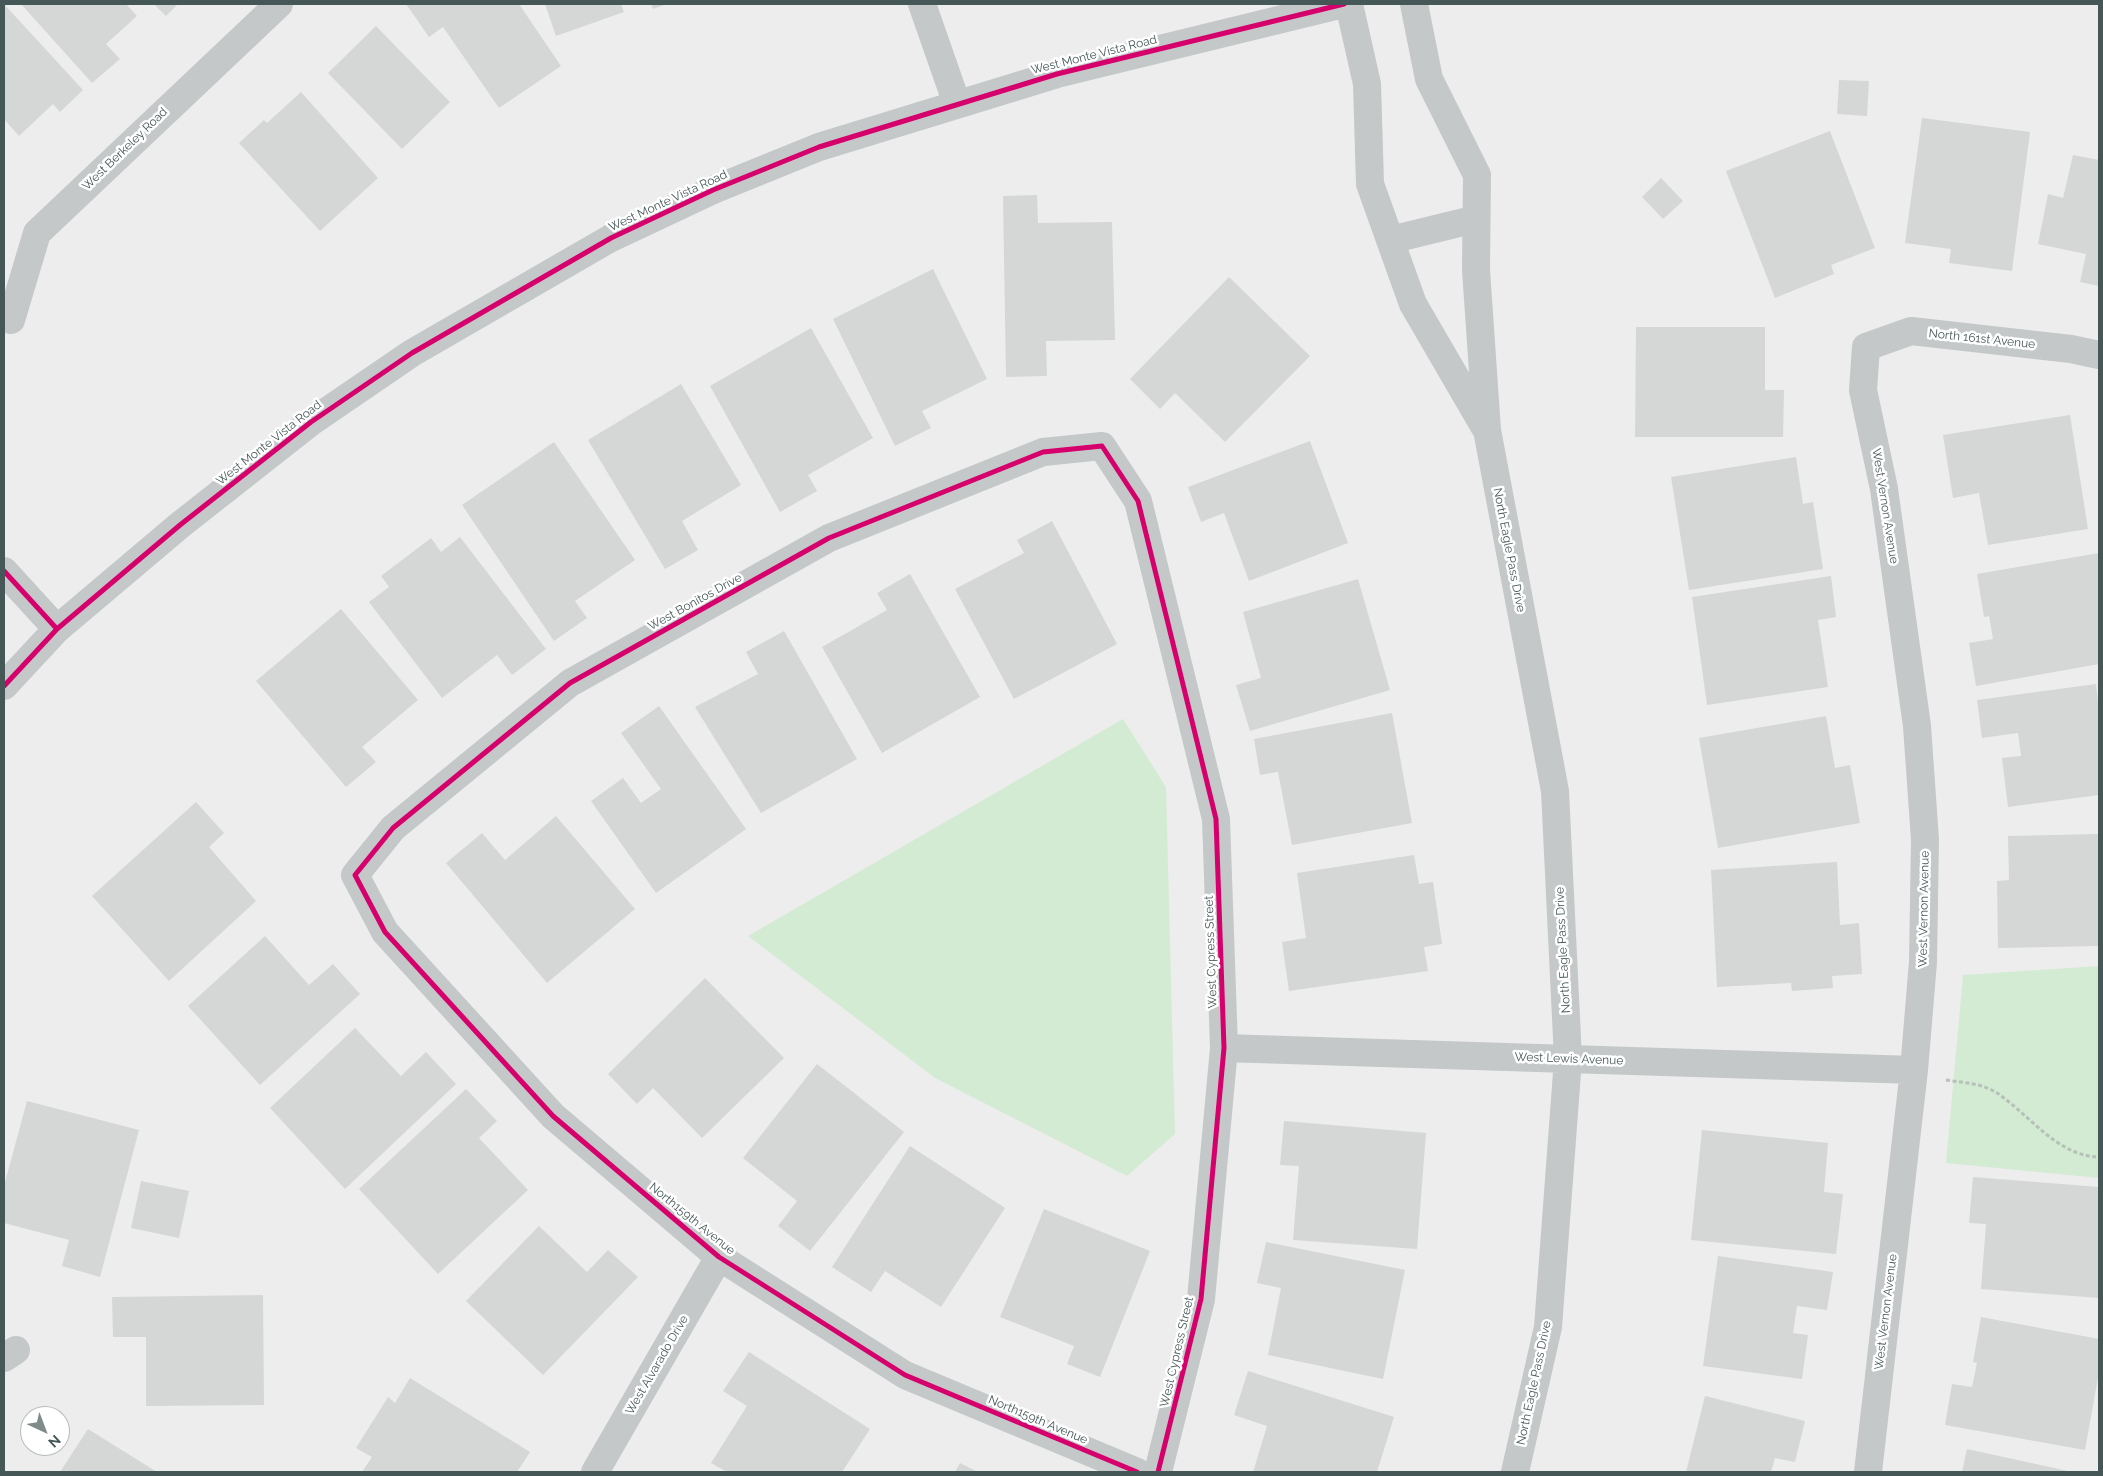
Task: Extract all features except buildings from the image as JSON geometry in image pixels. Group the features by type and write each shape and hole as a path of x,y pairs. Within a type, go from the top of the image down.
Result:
{"street":[{"name":"West Berkeley Road","path":"11,320 37,233 279,4"},
{"path":"922,4 957,104"},
{"name":"West Monte Vista Road","path":"4,686 57,629 180,525 311,422 420,348 611,238 712,190 819,147 1057,74 1344,4"},
{"name":"North Eagle Pass Drive","path":"1349,4 1367,84 1370,184 1413,304 1487,430"},
{"name":"North Eagle Pass Drive","path":"1414,4 1429,79 1476,175 1476,270 1487,430 1555,791 1568,1059 1548,1327 1515,1472"},
{"path":"1390,240 1476,219"},
{"name":"North 161st Avenue","path":"1866,347 1911,331 2071,349 2099,355"},
{"name":"West Vernon Avenue","path":"1866,347 1863,390 1884,489 1917,726 1925,831 1923,962 1914,1070 1868,1472"},
{"name":"West Bonitos Drive","path":"355,875 393,828 570,683 829,538 1042,452 1102,446"},
{"name":"West Cypress Street","path":"1102,446 1138,501 1216,819 1224,1048 1201,1299 1158,1472"},
{"path":"4,571 57,629"},
{"name":"North159th Avenue","path":"355,875 385,932 554,1116 719,1257 905,1376 1137,1472"},
{"name":"West Lewis Avenue","path":"1224,1048 1914,1070"},
{"name":"West Alvarado Drive","path":"595,1472 719,1257"}],"path":[{"path":"1914,1070 1947,1080 1976,1084 1996,1092 2051,1138 2072,1151 2090,1157 2099,1157"}],"green space":[{"path":"1123,719 1166,787 1175,1134 1127,1176 935,1078 748,936"},
{"path":"2099,966 2099,1178 1946,1163 1963,975"}],"cycle path":[{"path":"4,686 57,629 180,525 311,422 412,353 611,238 713,190 819,147 1057,74 1344,4"},
{"path":"1137,1472 905,1375 719,1257 553,1116 385,932 355,875 393,828 570,683 829,538 1043,452 1102,446 1138,501 1216,819 1224,1048 1201,1299 1158,1472"},
{"path":"4,571 57,629"}]}
